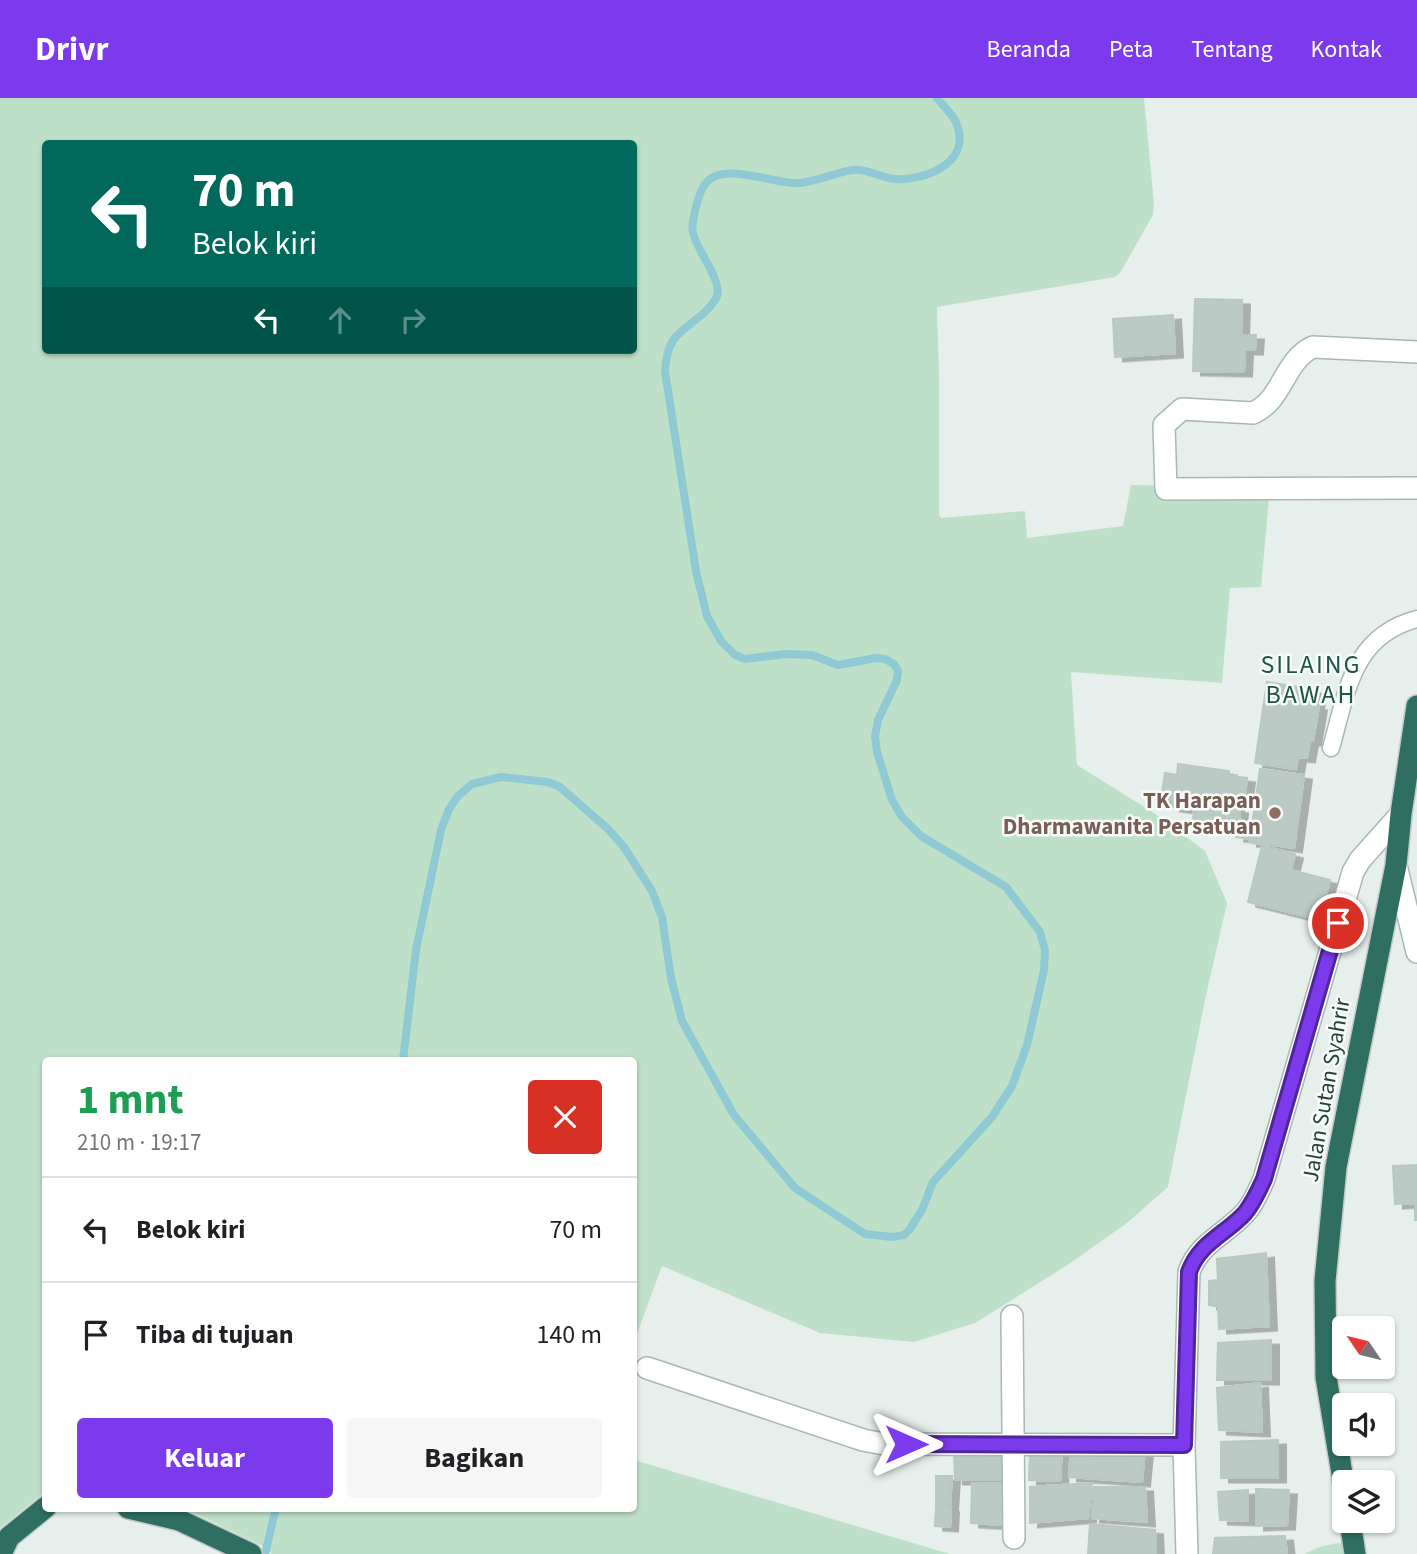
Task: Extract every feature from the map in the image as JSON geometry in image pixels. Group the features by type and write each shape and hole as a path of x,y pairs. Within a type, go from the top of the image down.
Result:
{"highway":[{"name":"Jalan Sutan Syahrir","path":"1341,1470 1326,1377 1325,1281 1336,1167 1396,865 1417,706"},
{"path":"1,1554 9,1537 42,1510"},
{"path":"145,1512 179,1520 251,1554"},
{"path":"1352,1533 1355,1554"}],"street":[{"path":"1417,352 1313,347 1297,358 1272,399 1261,409 1253,413 1182,408 1164,425 1166,489 1417,488"},
{"path":"1187,1554 1184,1445 1189,1272 1202,1249 1245,1213 1264,1179 1353,872 1360,860 1401,814"},
{"path":"1396,865 1417,952"},
{"path":"1012,1315 1014,1538"},
{"path":"647,1368 863,1440 884,1444 1184,1445"}],"lane":[{"path":"1331,748 1350,678 1367,646 1400,623 1417,619"}],"green space":[{"path":"0,98 1144,98 1153,215 1120,273 1115,277 937,307 939,515 941,518 1025,511 1027,538 1123,526 1131,485 1270,487 1261,587 1230,588 1222,683 1071,672 1077,765 1154,813 1205,851 1227,903 1168,1187 1127,1223 1069,1264 975,1323 914,1342 820,1333 662,1266 637,1334 637,1057 42,1057 42,1494 0,1528"},
{"path":"637,1461 950,1554 272,1554 261,1545 192,1512 637,1512"},
{"path":"1345,1542 1347,1554 1304,1554 1322,1546"}],"building":[{"path":"1195,299 1242,300 1241,335 1256,335 1255,350 1245,350 1244,372 1193,371"},
{"path":"1173,315 1175,353 1115,357 1113,319"},
{"path":"1267,682 1318,690 1316,706 1319,706 1313,741 1310,741 1307,758 1298,757 1296,769 1255,763"},
{"path":"1178,764 1229,771 1229,776 1247,778 1244,802 1237,802 1236,809 1240,809 1239,820 1220,818 1220,825 1193,821 1194,810 1172,807 1173,800 1161,799 1165,773 1177,775"},
{"path":"1260,769 1304,775 1294,848 1249,842 1249,839 1236,837 1239,824 1252,826"},
{"path":"1262,846 1295,854 1291,870 1330,880 1320,920 1248,902"},
{"path":"1417,1165 1415,1220 1415,1203 1395,1204 1393,1166"},
{"path":"1266,1253 1269,1326 1219,1329 1218,1307 1209,1305 1209,1281 1218,1280 1217,1259"},
{"path":"1271,1340 1271,1380 1217,1380 1218,1343"},
{"path":"1260,1383 1262,1432 1219,1430 1217,1388"},
{"path":"1278,1440 1278,1478 1221,1478 1221,1442"},
{"path":"1071,1445 1145,1450 1142,1482 1069,1477"},
{"path":"954,1449 972,1449 973,1456 1004,1452 1004,1480 955,1480"},
{"path":"1062,1449 1060,1481 1029,1480 1030,1450"},
{"path":"936,1476 952,1476 950,1506 936,1507"},
{"path":"972,1483 1008,1484 1006,1525 971,1523"},
{"path":"1092,1483 1088,1518 1030,1523 1030,1487"},
{"path":"1094,1487 1145,1487 1147,1522 1092,1518"},
{"path":"1256,1489 1289,1490 1287,1525 1256,1526"},
{"path":"1248,1490 1248,1521 1220,1520 1218,1492"},
{"path":"936,1507 951,1508 950,1527 935,1526"},
{"path":"1090,1524 1155,1530 1156,1554 1088,1554"},
{"path":"1285,1536 1287,1554 1213,1554 1215,1538"}],"waterway":[{"path":"403,1057 416,950 441,830 449,809 458,796 472,784 501,777 548,782 560,787 608,829 624,847 652,891 662,917 671,978 682,1021 734,1115 795,1188 865,1234 892,1237 904,1235 910,1229 922,1210 933,1182 992,1117 1012,1086 1027,1045 1044,970 1045,950 1040,932 1006,887 921,836 902,817 892,800 877,752 875,736 878,720 897,680 898,671 894,664 876,658 838,665 812,655 785,654 745,659 735,655 721,641 707,616 696,571 665,371 668,350 676,337 707,310 717,296 718,289 713,274 692,230 698,198 706,183 724,174 797,183 853,170 895,179 930,173 950,160 960,141 955,120 937,98"},
{"path":"265,1554 275,1512"}],"place":[{"name":"TK Harapan Dharmawanita Persatuan","path":"1275,813"}],"district":[{"name":"SILAING BAWAH","path":"1311,679"}],"route":[{"path":"906,1444 1184,1445 1189,1272 1202,1249 1245,1213 1264,1179 1338,923"}]}
